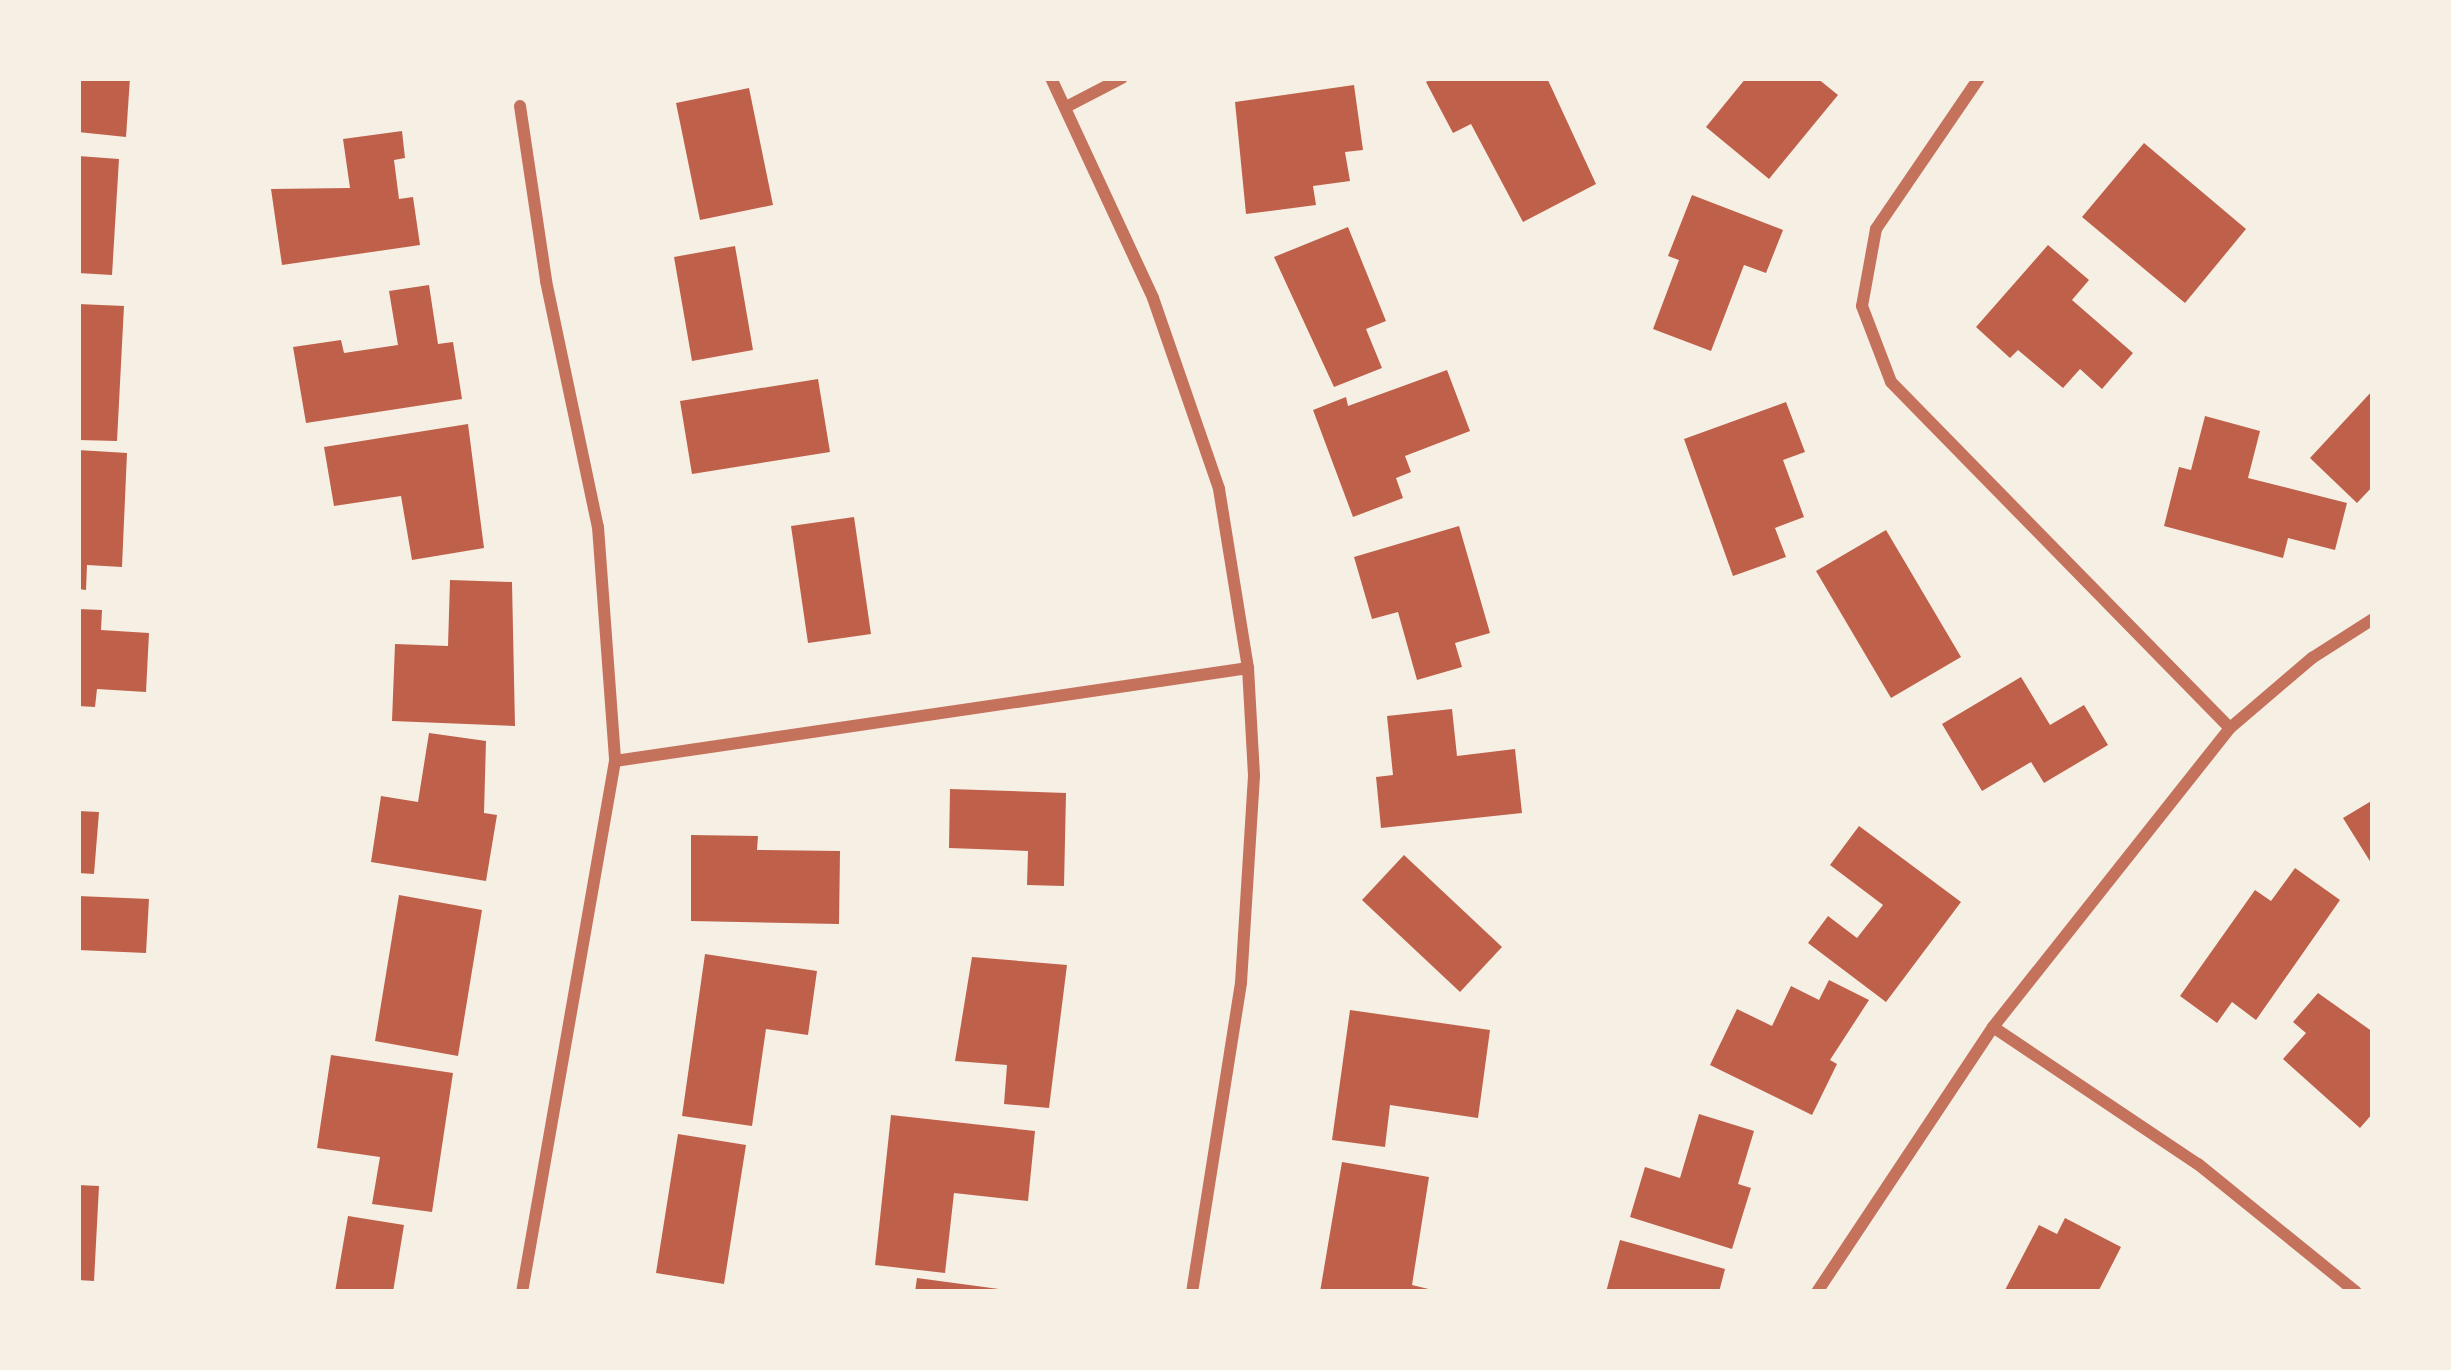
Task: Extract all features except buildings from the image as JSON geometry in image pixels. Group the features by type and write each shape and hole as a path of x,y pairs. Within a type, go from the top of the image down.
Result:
{"street":[{"path":"1052,78 1153,298 1219,489 1247,668 1254,776 1240,983 1192,1292"},
{"path":"1066,107 1122,78"},
{"path":"1979,78 1876,229 1862,306 1891,382 2230,728"},
{"path":"520,106 546,281 598,527 615,761 522,1292"},
{"path":"1817,1292 1994,1027 2230,728 2312,658 2373,619"},
{"path":"615,761 1247,668"},
{"path":"1994,1027 2198,1164 2356,1292"}]}
